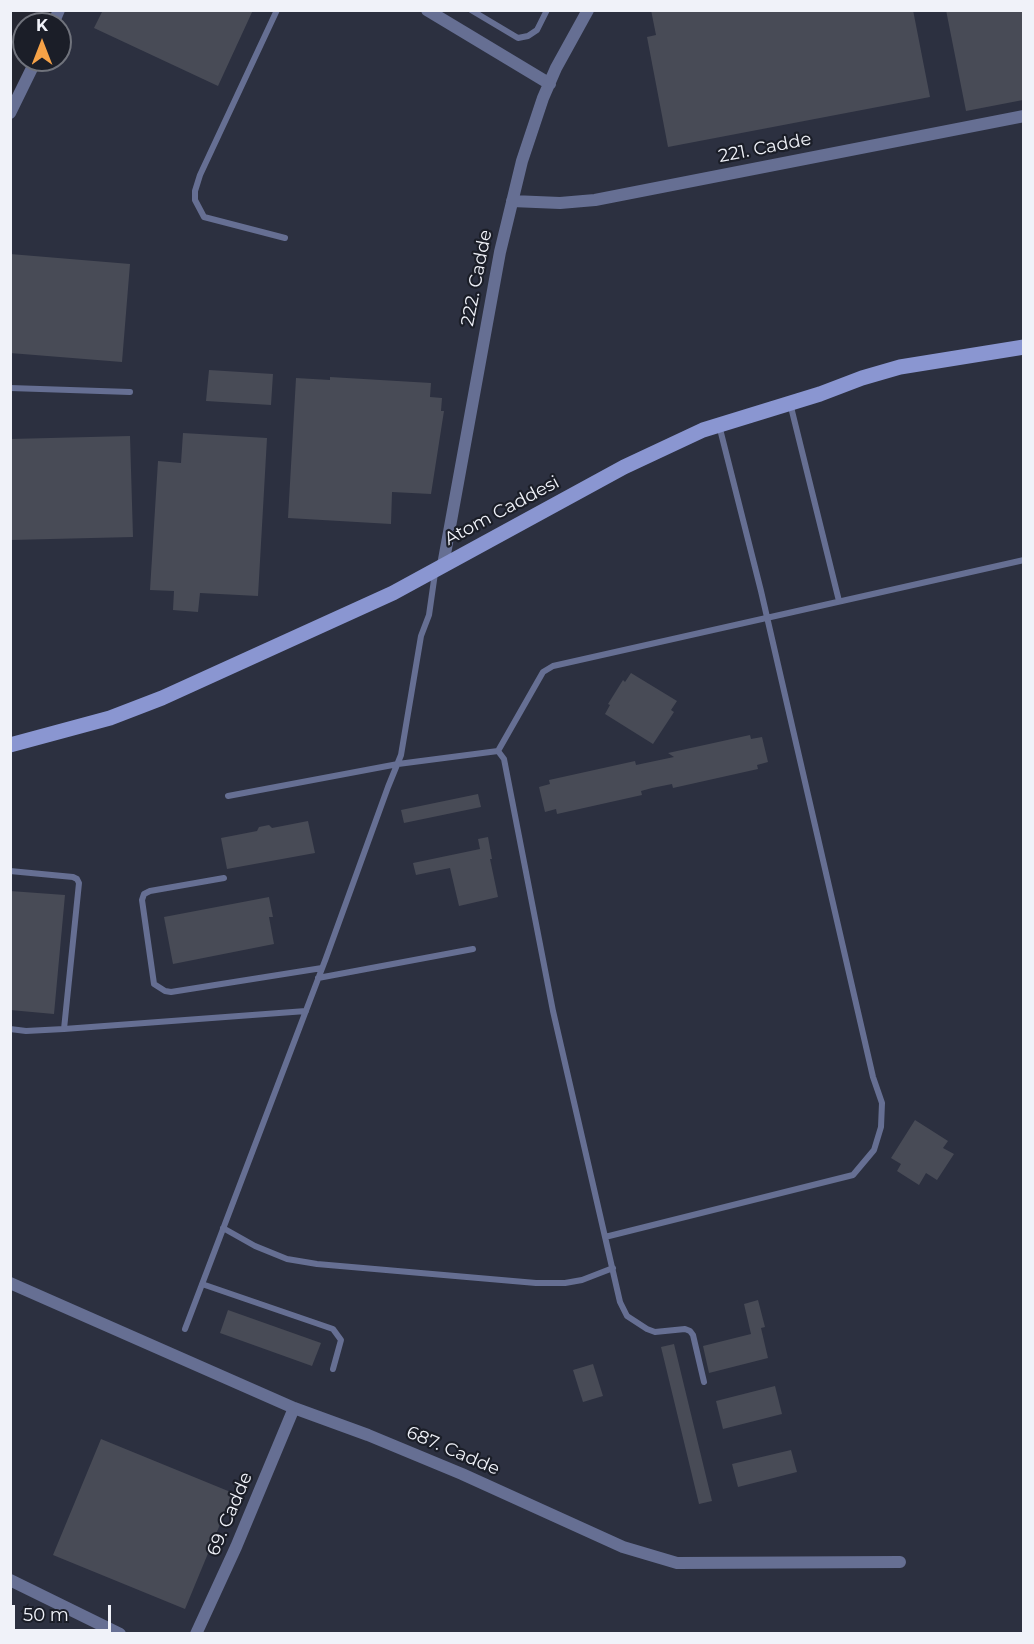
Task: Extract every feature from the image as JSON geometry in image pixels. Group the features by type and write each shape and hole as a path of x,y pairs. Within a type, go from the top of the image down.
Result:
{"street":[{"path":"427,10 550,84"},
{"name":"222. Cadde","path":"439,568 500,252 522,161 550,84 588,10"},
{"path":"10,113 30,72"},
{"name":"221. Cadde","path":"512,201 560,203 595,200 1023,116"},
{"name":"Atom Caddesi","path":"10,746 110,718 162,698 393,593 624,467 685,437 900,367 1023,347"},
{"name":"687. Cadde","path":"10,1283 294,1408 368,1435 462,1474 623,1547 677,1563 900,1562"},
{"name":"69. Cadde","path":"196,1634 236,1547 294,1408"},
{"path":"10,1580 120,1634"}],"lane":[{"path":"277,10 200,175 195,200 204,218 285,237"},
{"path":"471,10 518,38 528,36 537,30 548,10"},
{"path":"10,388 130,392"},
{"path":"790,404 838,601"},
{"path":"604,1237 853,1175 874,1150 881,1127 882,1103 873,1077 767,616 719,425"},
{"path":"498,751 543,672 548,668 767,616 1023,560"},
{"path":"185,1329 398,764 421,636 429,615 439,568"},
{"path":"228,796 398,764 498,751"},
{"path":"498,751 504,759 551,1000 620,1302 627,1316 655,1332 685,1329 690,1331 693,1335 704,1382"},
{"path":"10,871 73,877 79,883 64,1029"},
{"path":"224,878 144,894 142,900 154,984 171,992 322,968"},
{"path":"318,978 473,949"},
{"path":"10,1029 64,1029 306,1011"},
{"path":"223,1228 255,1246 287,1259 317,1264 536,1283 565,1283 582,1280 612,1268"},
{"path":"202,1284 333,1329 341,1340 333,1369"}],"shaded area":[{"path":"1023,11 1023,1633 11,1634 10,102 27,72 72,72 72,12 61,12"}],"building":[{"path":"103,10 253,10 218,86 94,28"},
{"path":"651,10 913,10 930,97 668,147 647,37 656,35"},
{"path":"946,10 1023,10 1023,100 966,111"},
{"path":"10,254 130,264 122,362 10,353"},
{"path":"209,370 273,374 271,405 206,401"},
{"path":"330,377 431,383 430,397 442,398 441,411 444,411 431,494 392,492 391,524 288,518 296,378 330,380"},
{"path":"183,433 267,438 258,596 200,593 198,612 173,610 174,591 150,590 158,461 181,463"},
{"path":"130,436 133,537 10,540 10,439"},
{"path":"631,673 677,701 671,710 674,712 653,744 605,714 610,705 608,704 623,680 625,682"},
{"path":"750,735 751,739 762,737 768,762 757,765 758,769 673,788 672,784 652,788 641,791 642,795 557,814 556,809 545,812 539,787 550,784 549,780 635,761 636,765 674,757 668,753"},
{"path":"478,794 481,807 404,823 401,810"},
{"path":"308,821 315,853 227,869 221,838 257,831 259,827 269,825 272,828"},
{"path":"488,837 498,897 459,906 450,868 416,875 413,863 480,849 478,839"},
{"path":"10,891 65,895 54,1014 10,1010"},
{"path":"269,897 273,917 269,917 274,944 173,964 164,917"},
{"path":"915,1120 948,1141 943,1148 954,1154 937,1180 926,1173 919,1185 897,1171 901,1164 891,1158"},
{"path":"758,1300 765,1327 761,1328 768,1358 709,1373 703,1346 751,1334 744,1304"},
{"path":"228,1310 321,1343 312,1366 220,1333"},
{"path":"674,1344 712,1501 699,1504 661,1347"},
{"path":"593,1364 603,1396 583,1402 573,1370"},
{"path":"775,1386 782,1414 723,1429 716,1401"},
{"path":"101,1439 233,1493 185,1609 53,1555"},
{"path":"791,1450 797,1472 738,1487 732,1464"}]}
